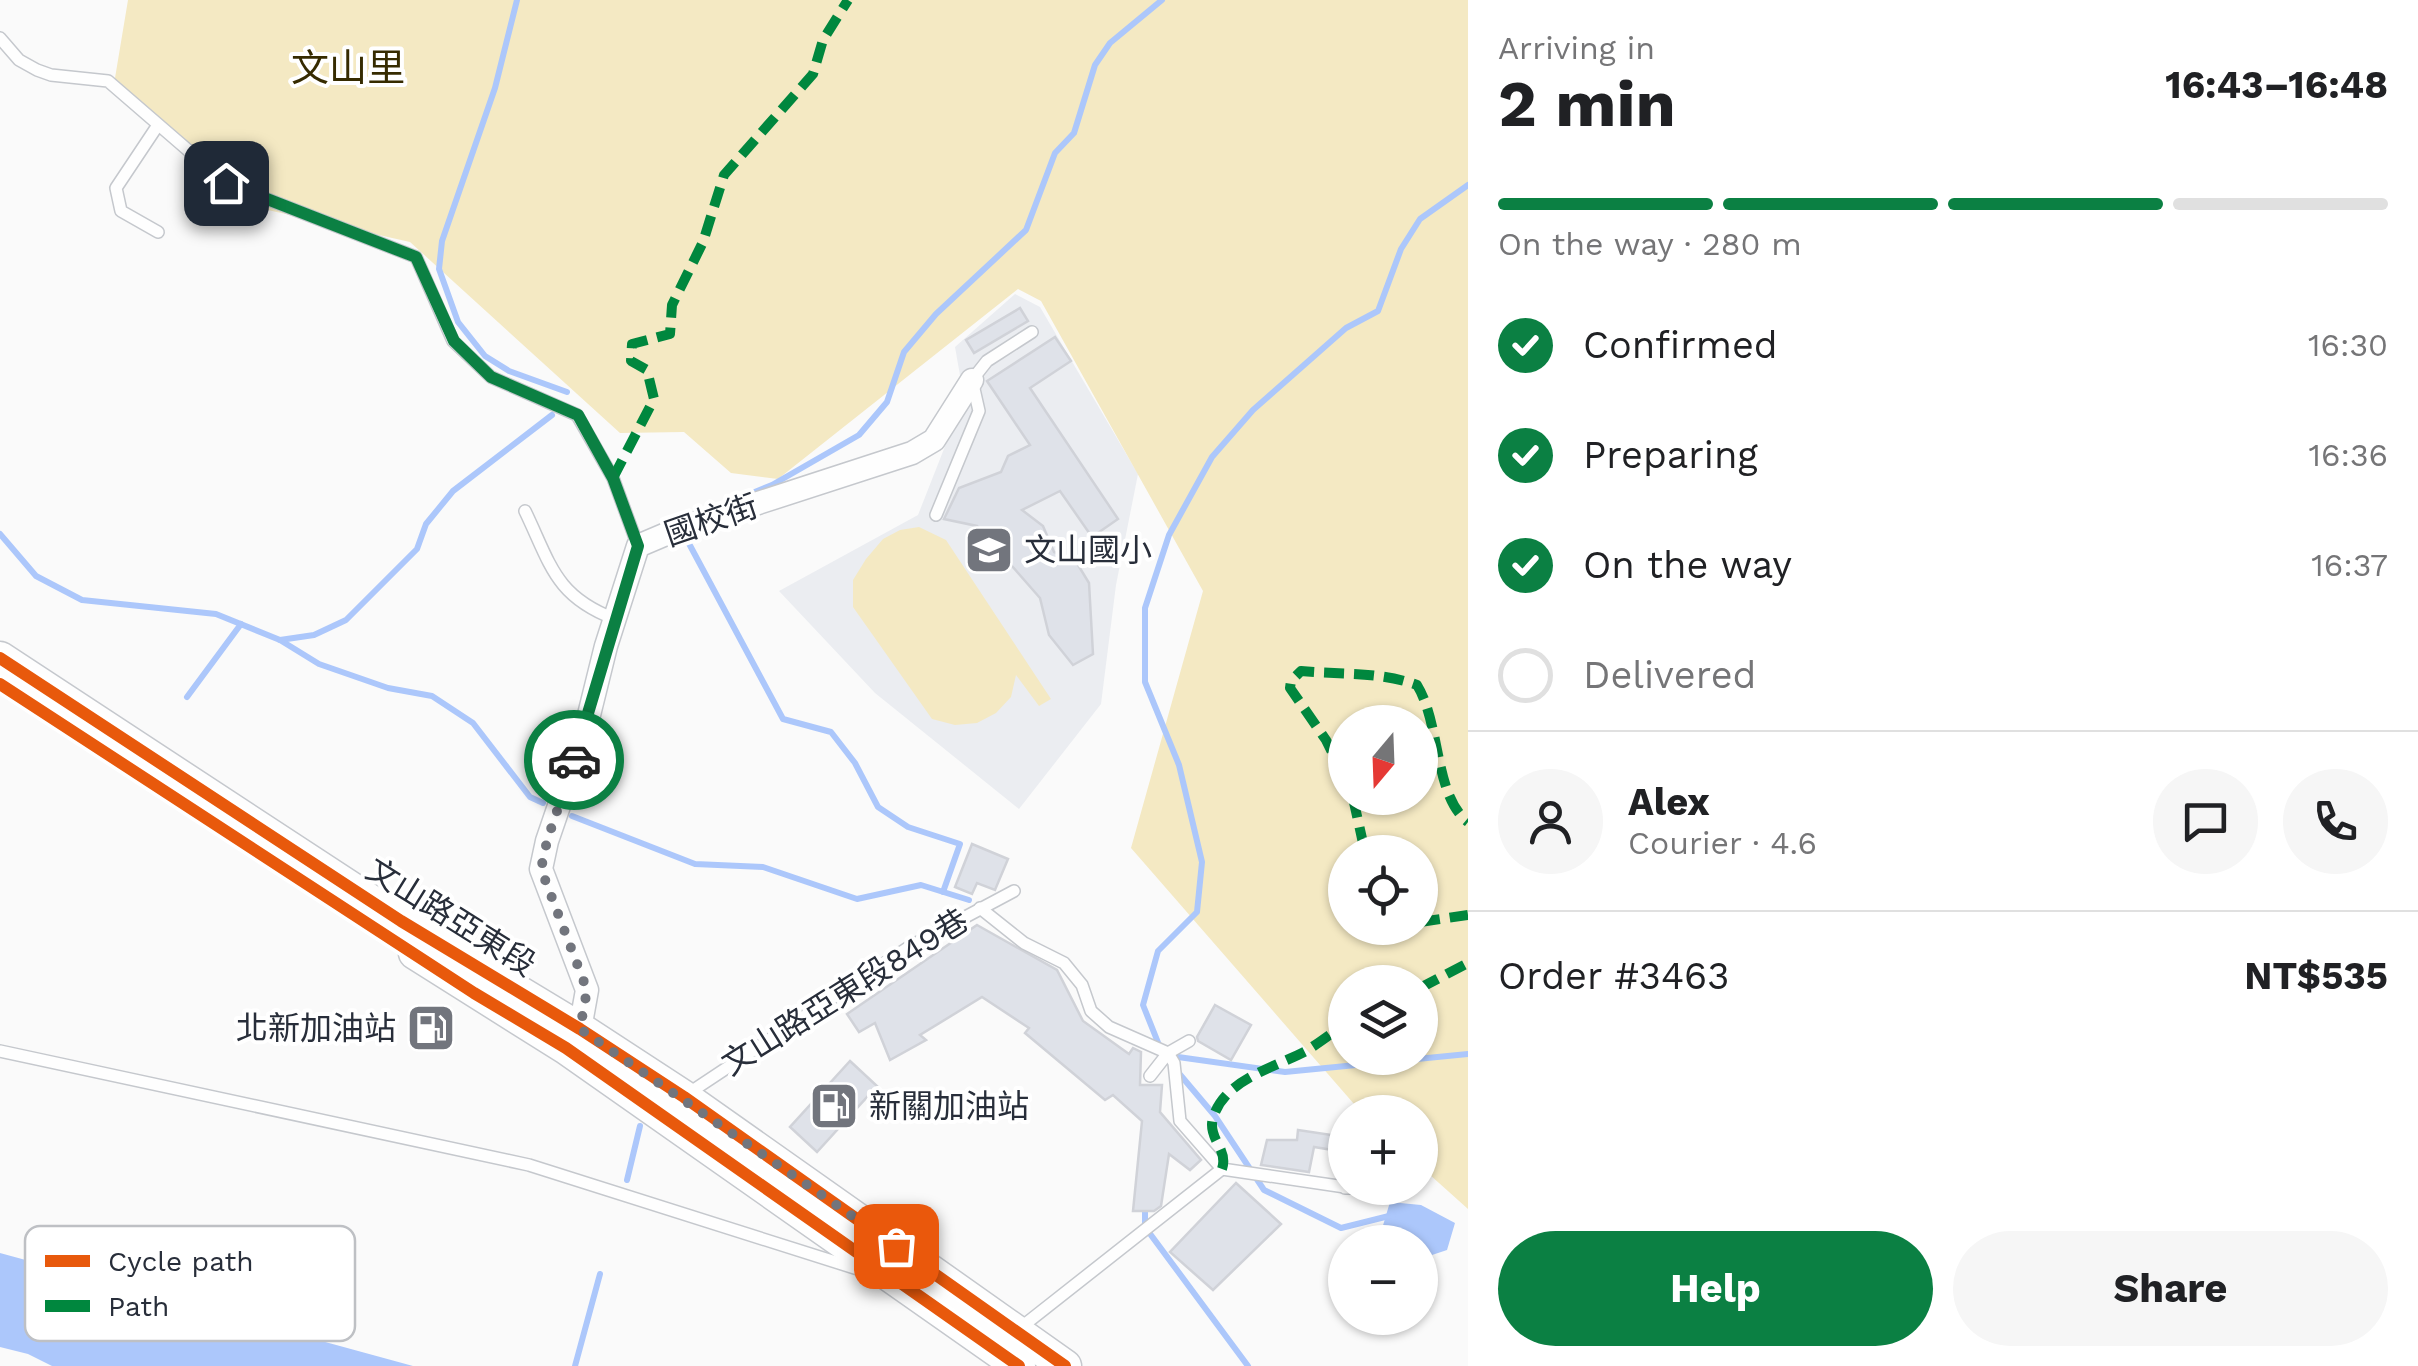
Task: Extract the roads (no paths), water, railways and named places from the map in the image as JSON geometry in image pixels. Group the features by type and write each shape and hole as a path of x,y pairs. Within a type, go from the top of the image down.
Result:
{"main road":[{"name":"文山路亞東段","path":"0,658 412,939"},
{"name":"文山路亞東段","path":"0,684 573,1039 677,1108 1012,1349"},
{"name":"文山路亞東段","path":"677,1108 906,1284 1012,1349 1065,1366"}],"street":[{"name":"國校街","path":"573,1039 587,990 541,869 638,546 678,529 912,453 934,440 972,380"}],"lane":[{"path":"0,38 19,60 37,70 108,81 226,183 416,257 454,341 491,377 578,415 613,478 638,546"},
{"path":"158,125 116,188 121,211 158,232"},
{"path":"936,515 979,412 972,380 987,360 1032,332"},
{"path":"525,511 564,588 586,608 615,619"},
{"name":"文山路亞東段849巷","path":"677,1108 691,1090 909,947 1014,892"},
{"path":"980,908 1024,943 1064,963 1082,985 1091,1012 1109,1027 1168,1053 1174,1062 1180,1121 1222,1169 1328,1185"},
{"path":"1150,1076 1168,1053 1189,1040"},
{"path":"0,1051 530,1165 906,1284"},
{"path":"1012,1349 1222,1169"}],"water":[{"path":"1389,1205 1421,1205 1455,1223 1447,1250 1438,1253 1438,1225 1383,1225"},
{"path":"0,1253 25,1260 25,1341 322,1341 413,1366 52,1366 28,1354 0,1347"}],"waterway":[{"path":"517,0 495,88 442,241 439,269 458,322 485,356 509,371 567,392"},
{"path":"745,496 772,485 859,435 887,402 904,352 936,314 1026,230 1055,153 1074,133 1095,65 1110,43 1162,0"},
{"path":"1159,1045 1143,1005 1158,951 1197,912 1202,862 1179,765 1145,682 1145,608 1169,535 1212,457 1253,410 1346,328 1378,311 1401,249 1420,219 1468,185"},
{"path":"280,640 314,635 346,620 417,549 426,524 453,491 552,415"},
{"path":"0,534 36,576 82,600 216,614 280,640 319,664 388,688 432,696 473,723 530,797 543,803"},
{"path":"686,538 783,719 831,732 855,763 878,807 908,827 960,844 943,892"},
{"path":"187,697 241,624"},
{"path":"572,816 695,864 763,867 857,899 921,885 969,900"},
{"path":"1171,1056 1285,1072 1468,1054"},
{"path":"1177,1071 1215,1116 1264,1190 1341,1228 1393,1215"},
{"path":"627,1180 640,1126"},
{"path":"1145,1203 1145,1227 1248,1366"},
{"path":"575,1366 600,1274"}],"place":[{"name":"文山國小","path":"989,550"},
{"name":"北新加油站","path":"431,1028"},
{"name":"新關加油站","path":"834,1106"}],"district":[{"name":"文山里","path":"348,68"}]}
